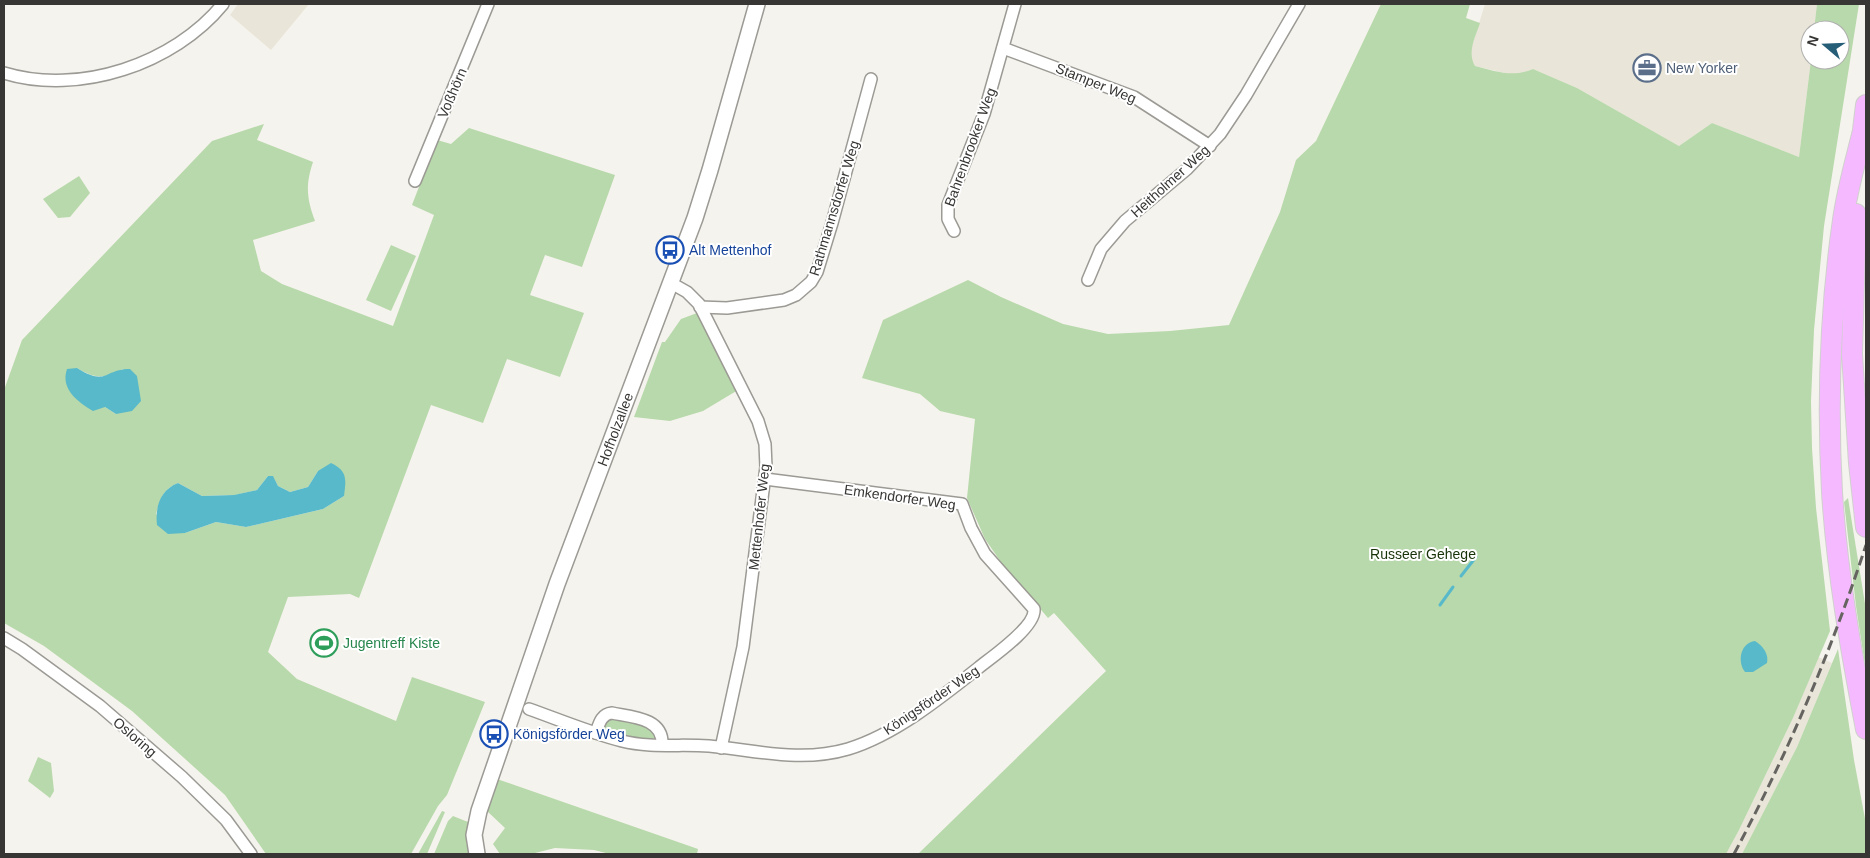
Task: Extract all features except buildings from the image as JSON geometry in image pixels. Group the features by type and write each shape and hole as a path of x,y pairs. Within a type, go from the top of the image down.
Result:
{"highway":[{"path":"1866,105 1855,228 1852,354 1859,463 1866,527"},
{"path":"1862,135 1843,219 1830,357 1829,415 1832,493 1838,552 1852,656 1866,729"}],"street":[{"path":"4,73 31,79 68,80 128,69 160,55 179,44 214,15 222,4"},
{"name":"Voßhörn","path":"415,181 488,4"},
{"name":"Hofholzallee","path":"477,854 474,835 481,803 560,576 671,283 710,170 757,4"},
{"name":"Bahrenbrooker Weg","path":"954,231 948,220 948,205 954,184 969,154 981,123 1014,4"},
{"name":"Heitholmer Weg","path":"1088,280 1101,249 1125,220 1188,169 1210,146 1246,95 1299,4"},
{"name":"Stamper Weg","path":"1003,48 1134,97 1210,146"},
{"name":"Rathmannsdorfer Weg","path":"700,307 727,308 784,300 796,295 811,282 817,272 832,223 872,79"},
{"name":"Mettenhofer Weg","path":"671,283 687,292 700,307 758,421 765,444 765,479 743,647 721,748"},
{"name":"Emkendorfer Weg","path":"765,479 962,504 971,528 985,554 1034,609 1034,615"},
{"name":"Königsförder Weg","path":"529,709 627,742 721,748 772,755 819,755 848,749 867,742 914,715 958,684 1022,632 1034,615"},
{"name":"Osloring","path":"4,638 100,706 182,777 226,820 251,854"},
{"path":"596,733 602,717 607,713 612,713 651,723 661,734 662,744"}],"shaded area":[{"path":"238,4 309,4 271,50 230,15"},
{"path":"1485,4 1817,4 1815,20 1800,20 1800,70 1810,70 1799,157 1712,123 1679,146 1577,88 1533,69 1513,75 1475,66 1471,59 1471,49"},
{"path":"1818,657 1832,663 1797,747 1742,854 1726,854 1793,718"}],"green space":[{"name":"Russeer Gehege","path":"1381,4 1470,4 1466,18 1480,23 1472,50 1475,66 1497,72 1511,73 1526,72 1533,69 1577,88 1679,146 1712,123 1799,157 1810,70 1849,70 1824,226 1814,330 1811,401 1816,508 1830,631 1793,718 1726,854 918,854 1106,671 1054,613 1048,618 1003,565 985,539 967,498 975,419 940,411 920,394 862,378 883,320 968,280 1001,297 1063,324 1108,334 1170,331 1229,325 1280,212 1296,160 1316,141"},
{"name":"Russeer Gehege","path":"1817,4 1859,4 1850,61 1850,20 1815,20"},
{"path":"264,124 257,140 313,162 308,192 315,221 253,240 261,271 282,284 393,326 434,215 412,205 437,140 451,144 469,128 615,175 582,267 545,255 530,295 584,313 560,377 507,359 483,423 431,405 359,598 350,594 288,597 268,652 297,679 396,721 412,677 485,702 447,795 438,806 411,854 266,854 225,795 132,711 44,646 4,623 4,390 22,340 212,141","holes":["77,368 94,376 110,375 123,369 116,414 105,407","318,471 344,496 323,509 246,527 216,522 185,533 156,514 163,495 169,488 178,483 202,496 235,495 257,490 268,476 273,477 278,486 290,492 308,487"]},
{"path":"79,176 90,193 70,217 58,218 43,199"},
{"path":"391,245 416,256 391,311 366,300"},
{"path":"697,313 738,390 703,411 670,421 634,417 662,342 665,342 681,319"},
{"path":"1848,498 1866,610 1866,672 1844,502"},
{"path":"1838,649 1854,760 1866,824 1866,854 1742,854 1797,747"},
{"path":"608,717 651,726 656,737 644,740 637,739 602,729"},
{"path":"38,757 51,763 54,791 50,798 28,781"},
{"path":"497,779 698,849 697,854 610,854 594,850 555,848 531,854 500,854 493,844 505,828 487,811"},
{"path":"442,811 445,812 427,854 418,854"},
{"path":"453,816 468,822 466,842 469,854 434,854 448,821"}],"water":[{"path":"77,368 100,377 130,369 137,376 141,401 132,411 116,414 105,407 93,411 76,399 68,389 65,376 67,369"},
{"path":"331,463 340,469 345,477 344,496 323,509 246,527 216,522 185,533 168,534 157,525 157,512 160,500 167,490 178,483 202,496 234,495 257,490 268,476 273,476 278,486 290,492 308,487 318,471"},
{"path":"1755,641 1765,650 1767,663 1753,672 1745,672 1741,663 1741,654 1746,645"}],"waterway":[{"path":"1461,576 1476,557"},
{"path":"1440,605 1453,587"}],"railway":[{"path":"1734,854 1772,779 1807,702 1823,664 1866,545"}],"place":[{"name":"New Yorker","path":"1647,68"},
{"name":"Alt Mettenhof","path":"670,250"},
{"name":"Jugentreff Kiste","path":"324,643"},
{"name":"Königsförder Weg","path":"494,734"}]}
